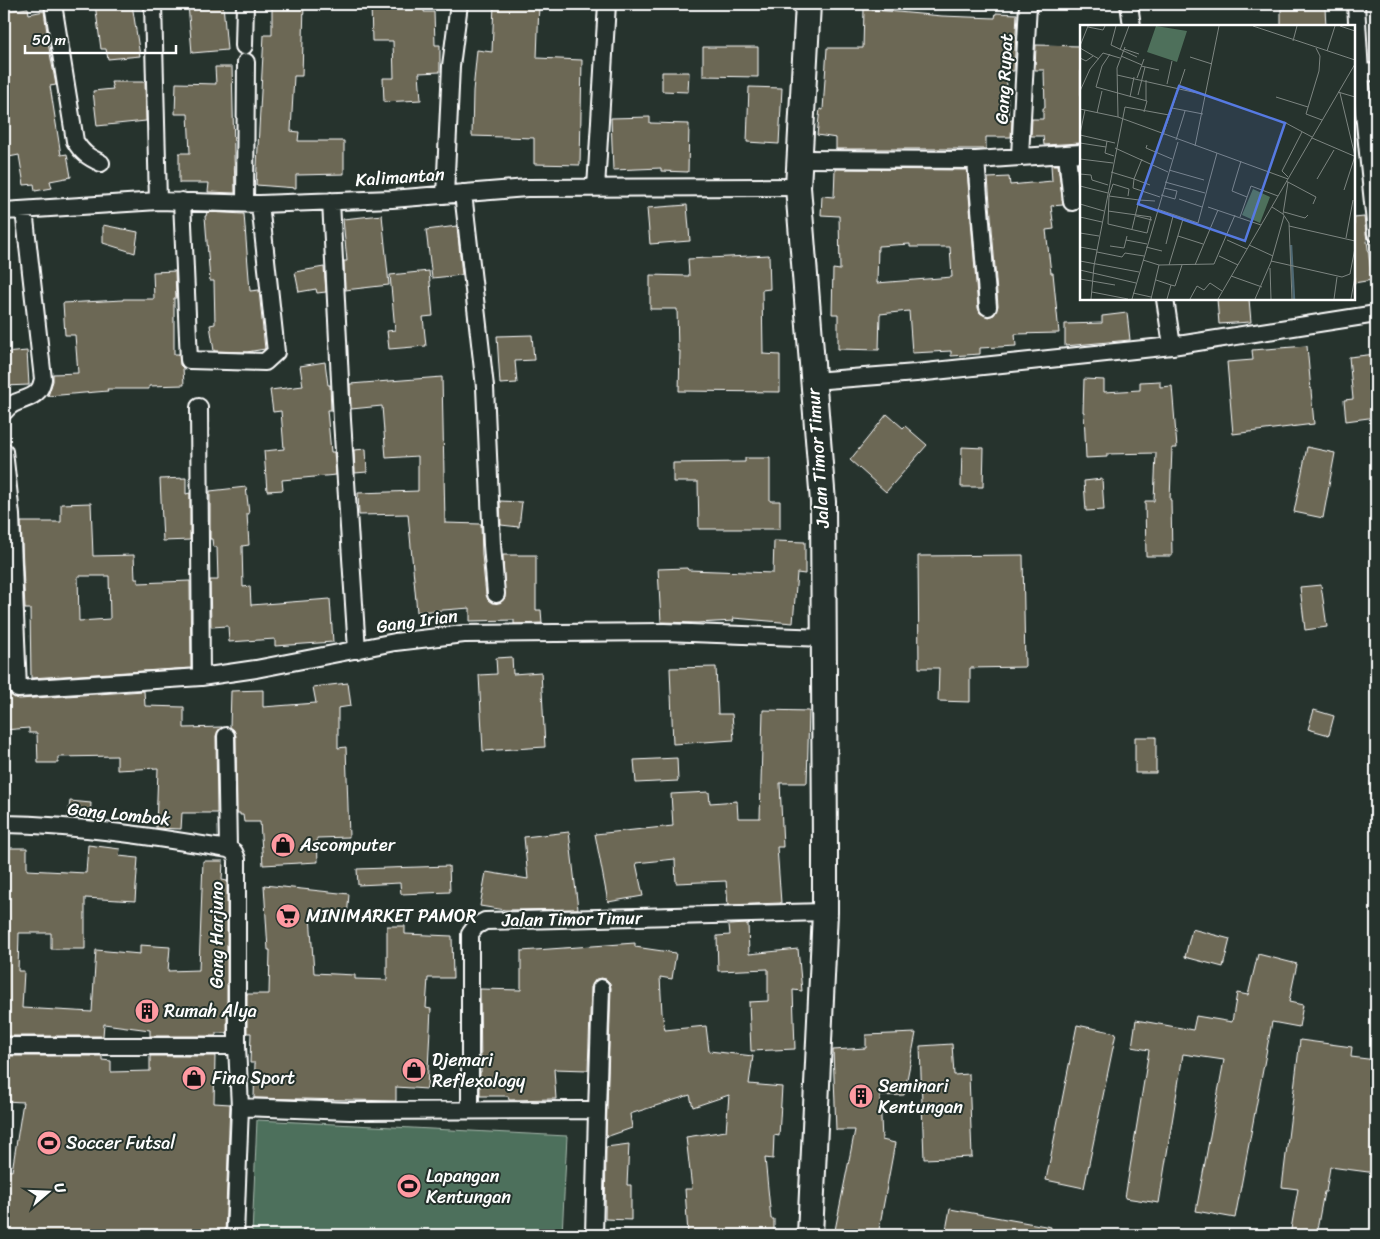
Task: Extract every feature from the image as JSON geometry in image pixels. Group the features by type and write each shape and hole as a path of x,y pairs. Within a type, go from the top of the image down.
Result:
{"street":[{"path":"54,4 75,141 88,157 101,163"},
{"path":"153,4 158,201"},
{"path":"182,200 189,360 264,362 276,352 252,204 245,54 245,4"},
{"path":"445,195 451,66 459,4"},
{"path":"596,188 607,4"},
{"name":"Jalan Timor Timur","path":"808,4 798,187 823,502 826,912 810,1235"},
{"name":"Gang Rupat","path":"1020,156 1028,4"},
{"path":"1129,4 1132,25"},
{"path":"1356,4 1368,72 1376,233"},
{"path":"800,159 976,160 1074,154 1072,202"},
{"path":"976,160 988,307"},
{"name":"Kalimantan","path":"4,211 182,200 252,204 392,200 527,188 798,187"},
{"path":"463,193 485,387 496,594"},
{"path":"331,201 342,420 357,650"},
{"path":"5,405 29,397 39,390 43,379 24,210"},
{"path":"1165,300 1172,346"},
{"path":"814,381 916,373 1172,346 1376,314"},
{"path":"199,407 201,677"},
{"path":"4,451 7,515"},
{"name":"Gang Irian","path":"7,515 18,689 201,677 256,669 395,642 464,634 664,632 825,638"},
{"path":"226,736 228,849"},
{"name":"Gang Lombok","path":"4,824 139,835 228,849"},
{"name":"Gang Harjuno","path":"228,849 234,852 237,859 237,1046 240,1107 235,1235"},
{"name":"Jalan Timor Timur","path":"470,1110 470,934 476,926 485,921 826,912"},
{"path":"594,1235 601,988"},
{"path":"4,1046 237,1046"},
{"path":"240,1107 350,1111 597,1111"}],"green space":[{"name":"Lapangan Kentungan","path":"257,1120 567,1136 562,1235 252,1235"}],"building":[{"path":"95,4 132,4 140,56 108,59 106,49 101,49"},
{"path":"188,4 223,4 227,50 192,53"},
{"path":"272,4 304,4 302,76 294,76 291,131 299,132 298,141 344,141 344,174 296,175 296,188 256,185 264,35 272,35"},
{"path":"371,4 425,4 424,12 434,12 435,45 440,45 440,72 419,73 421,100 384,102 383,78 394,78 393,41 372,41"},
{"path":"494,4 539,4 537,58 582,60 580,165 534,164 534,138 472,136 473,91 477,50 492,52"},
{"path":"28,8 29,14 44,11 56,85 50,86 61,155 67,154 71,177 50,181 52,188 35,191 34,184 24,185 19,155 4,158 4,104 9,104 4,66 4,18 7,17 6,11"},
{"path":"1325,8 1326,25 1281,25 1281,9"},
{"path":"864,9 942,16 995,18 996,13 1017,14 1014,71 1006,71 1009,120 1012,120 1011,137 986,137 986,149 836,149 836,138 817,135 820,109 823,110 827,48 863,48"},
{"path":"1036,45 1080,46 1080,143 1044,145 1043,136 1031,136 1032,119 1043,119 1043,108 1045,108 1044,70 1035,70"},
{"path":"703,47 758,47 758,77 703,76"},
{"path":"215,67 232,67 235,193 208,192 209,183 179,183 179,153 190,153 188,114 175,114 176,83 216,84"},
{"path":"662,72 689,72 688,92 662,91"},
{"path":"111,82 145,82 146,121 97,126 93,91 113,89"},
{"path":"749,87 782,88 779,144 747,142"},
{"path":"650,117 650,123 689,124 688,172 661,171 661,168 613,170 611,118"},
{"path":"1078,163 1080,163 1080,184"},
{"path":"1051,165 1058,165 1063,205 1051,206 1054,229 1046,230 1051,273 1053,273 1059,333 1015,334 1016,346 980,348 980,354 951,356 951,351 912,353 909,311 880,314 879,350 838,349 838,314 832,314 833,269 840,270 839,216 821,215 822,196 834,197 835,169 967,170 978,308 980,313 988,317 994,315 998,306 988,178 1009,177 1010,185 1052,181","holes":["910,244 910,247 950,247 952,277 877,283 878,246"]},
{"path":"687,205 690,241 650,244 647,208"},
{"path":"207,212 244,214 250,291 259,290 265,349 247,352 214,351 210,325 215,324 214,281 210,281 205,216"},
{"path":"382,215 389,285 345,290 344,261 347,261 343,219"},
{"path":"1364,217 1372,280 1355,283 1355,218"},
{"path":"103,225 138,232 135,253 103,243"},
{"path":"457,226 462,275 432,278 426,230"},
{"path":"769,255 770,289 762,290 763,354 780,355 780,392 679,391 680,351 678,351 677,309 650,309 650,275 689,276 688,259"},
{"path":"324,267 326,292 317,293 316,289 299,292 295,272"},
{"path":"175,271 174,354 179,354 180,365 183,368 184,385 149,386 149,389 107,389 108,391 48,396 53,381 53,374 78,373 75,335 65,335 63,303 154,299 153,272"},
{"path":"429,271 433,316 423,317 426,346 389,349 387,331 395,330 390,275"},
{"path":"1217,300 1249,300 1251,322 1219,324"},
{"path":"1127,313 1130,340 1065,346 1065,324 1102,323 1102,316"},
{"path":"532,335 534,360 515,361 517,383 500,384 497,336"},
{"path":"1307,346 1314,424 1233,434 1227,362 1253,360 1252,350"},
{"path":"27,351 29,385 4,386 4,353"},
{"path":"1376,354 1376,417 1346,421 1344,400 1353,399 1349,357"},
{"path":"325,362 328,385 330,385 331,410 327,410 331,452 334,452 336,475 282,480 283,490 267,491 264,451 284,449 281,411 273,412 270,390 303,386 300,366"},
{"path":"442,377 445,523 481,524 486,595 492,603 501,602 505,598 503,555 536,555 536,610 541,610 542,623 514,624 514,620 470,621 470,608 417,612 408,514 359,515 358,493 418,491 418,456 386,458 382,406 351,409 350,384"},
{"path":"1084,379 1104,380 1104,392 1140,390 1140,382 1160,381 1160,387 1172,386 1177,448 1172,448 1170,500 1172,556 1146,556 1145,501 1154,501 1156,453 1107,454 1107,457 1086,458 1083,412"},
{"path":"887,414 903,428 905,426 927,445 886,492 850,460"},
{"path":"962,447 984,448 983,487 961,487"},
{"path":"1307,447 1335,453 1323,518 1294,512"},
{"path":"366,449 367,472 355,473 354,450"},
{"path":"745,458 770,458 770,501 780,501 780,529 699,529 698,482 673,482 673,463 745,462"},
{"path":"186,478 186,494 190,493 190,540 163,541 160,479"},
{"path":"1102,479 1104,510 1086,511 1084,481"},
{"path":"246,487 249,514 247,514 249,545 242,546 243,587 250,586 251,605 330,599 333,642 275,646 275,639 229,642 228,626 211,627 210,580 218,580 217,547 213,547 212,539 210,539 210,491"},
{"path":"500,501 522,502 519,527 501,525"},
{"path":"91,503 93,556 134,555 135,579 138,579 138,583 190,581 191,668 31,678 30,609 25,609 21,522 61,522 61,504","holes":["78,576 109,576 110,619 79,621"]},
{"path":"774,541 805,542 805,574 797,573 793,623 733,618 734,621 661,622 658,569 687,568 688,570 773,573"},
{"path":"1023,555 1025,667 970,668 970,702 938,701 939,668 919,668 918,556"},
{"path":"1321,585 1327,627 1305,630 1300,587"},
{"path":"512,657 513,674 541,672 545,747 483,751 479,675 497,674 496,658"},
{"path":"716,667 718,714 732,714 734,740 673,744 670,668"},
{"path":"348,683 351,706 338,708 338,748 346,747 349,837 317,838 318,862 263,865 260,822 244,822 243,815 237,813 236,736 234,730 230,727 231,691 263,690 263,707 316,703 313,687"},
{"path":"8,686 10,695 19,699 144,691 145,706 184,707 184,728 222,727 216,736 217,813 182,813 181,829 156,828 158,768 117,770 117,756 58,757 58,763 38,763 37,733 29,733 29,728 4,730 4,687"},
{"path":"763,710 809,711 807,783 780,783 783,847 777,847 781,903 728,905 726,881 676,883 675,859 636,863 643,896 608,902 595,834 673,826 671,794 709,792 710,803 737,801 738,818 760,818"},
{"path":"1314,710 1334,716 1329,735 1308,729"},
{"path":"1135,737 1156,737 1156,773 1135,773"},
{"path":"677,758 678,781 636,783 634,760"},
{"path":"70,801 91,803 90,818 68,817"},
{"path":"569,832 578,909 505,910 480,906 486,872 528,879 524,837"},
{"path":"88,845 120,849 119,856 138,858 135,901 85,898 85,949 51,949 51,933 19,933 18,971 24,971 22,1008 92,1012 96,950 140,954 140,945 170,947 168,971 199,970 203,861 223,861 222,880 227,881 227,1033 216,1033 216,1036 150,1036 150,1030 104,1024 103,1036 4,1036 4,848 27,848 27,870 86,873"},
{"path":"449,866 450,892 401,894 400,883 358,885 357,869"},
{"path":"264,885 349,894 347,918 310,915 314,973 355,975 355,979 387,980 387,926 405,926 405,934 452,936 453,978 428,978 426,1008 431,1009 427,1089 396,1087 396,1101 254,1098 255,1063 250,1063 251,1033 247,1033 247,994 269,994 270,950 268,950"},
{"path":"748,924 749,954 798,949 802,991 793,990 795,1049 751,1051 749,1002 768,1001 768,969 718,971 717,936 730,935 729,925"},
{"path":"1192,929 1230,939 1223,967 1185,957"},
{"path":"635,943 635,947 676,953 672,979 660,977 665,1030 706,1026 709,1051 753,1056 749,1084 782,1087 779,1136 774,1135 773,1159 765,1158 771,1219 774,1219 774,1235 717,1235 717,1233 688,1235 685,1189 692,1189 686,1137 726,1131 729,1095 693,1107 690,1095 630,1114 632,1128 606,1137 611,988 610,983 606,979 596,979 591,987 588,1070 554,1069 556,1099 509,1100 508,1096 480,1096 480,989 521,990 521,951"},
{"path":"1258,954 1297,964 1289,1002 1303,1005 1299,1027 1272,1022 1235,1218 1196,1211 1224,1060 1183,1054 1159,1203 1125,1198 1149,1050 1132,1047 1136,1020 1193,1030 1196,1016 1232,1022 1237,993 1248,995"},
{"path":"1077,1025 1116,1033 1084,1188 1046,1180"},
{"path":"916,1033 904,1095 880,1096 882,1140 895,1143 878,1235 834,1235 855,1130 836,1130 833,1050 866,1048 866,1035"},
{"path":"1300,1040 1352,1047 1351,1057 1376,1060 1376,1173 1330,1167 1316,1235 1290,1235 1298,1189 1282,1187"},
{"path":"952,1044 954,1075 969,1074 972,1157 924,1159 920,1046"},
{"path":"4,1056 102,1056 102,1060 111,1061 111,1072 150,1071 150,1056 215,1056 214,1103 230,1104 225,1235 4,1235 4,1170 12,1171 23,1102 4,1101"},
{"path":"629,1144 627,1185 631,1185 631,1220 605,1219 606,1147"},
{"path":"950,1209 1051,1227 1050,1235 945,1235"}],"place":[{"name":"Ascomputer","path":"283,845"},
{"name":"MINIMARKET PAMOR","path":"288,916"},
{"name":"Rumah Alya","path":"147,1011"},
{"name":"Djemari Reflexology","path":"414,1070"},
{"name":"Fina Sport","path":"194,1078"},
{"name":"Seminari Kentungan","path":"861,1096"},
{"name":"Soccer Futsal","path":"49,1143"},
{"name":"Lapangan Kentungan","path":"409,1186"}]}
